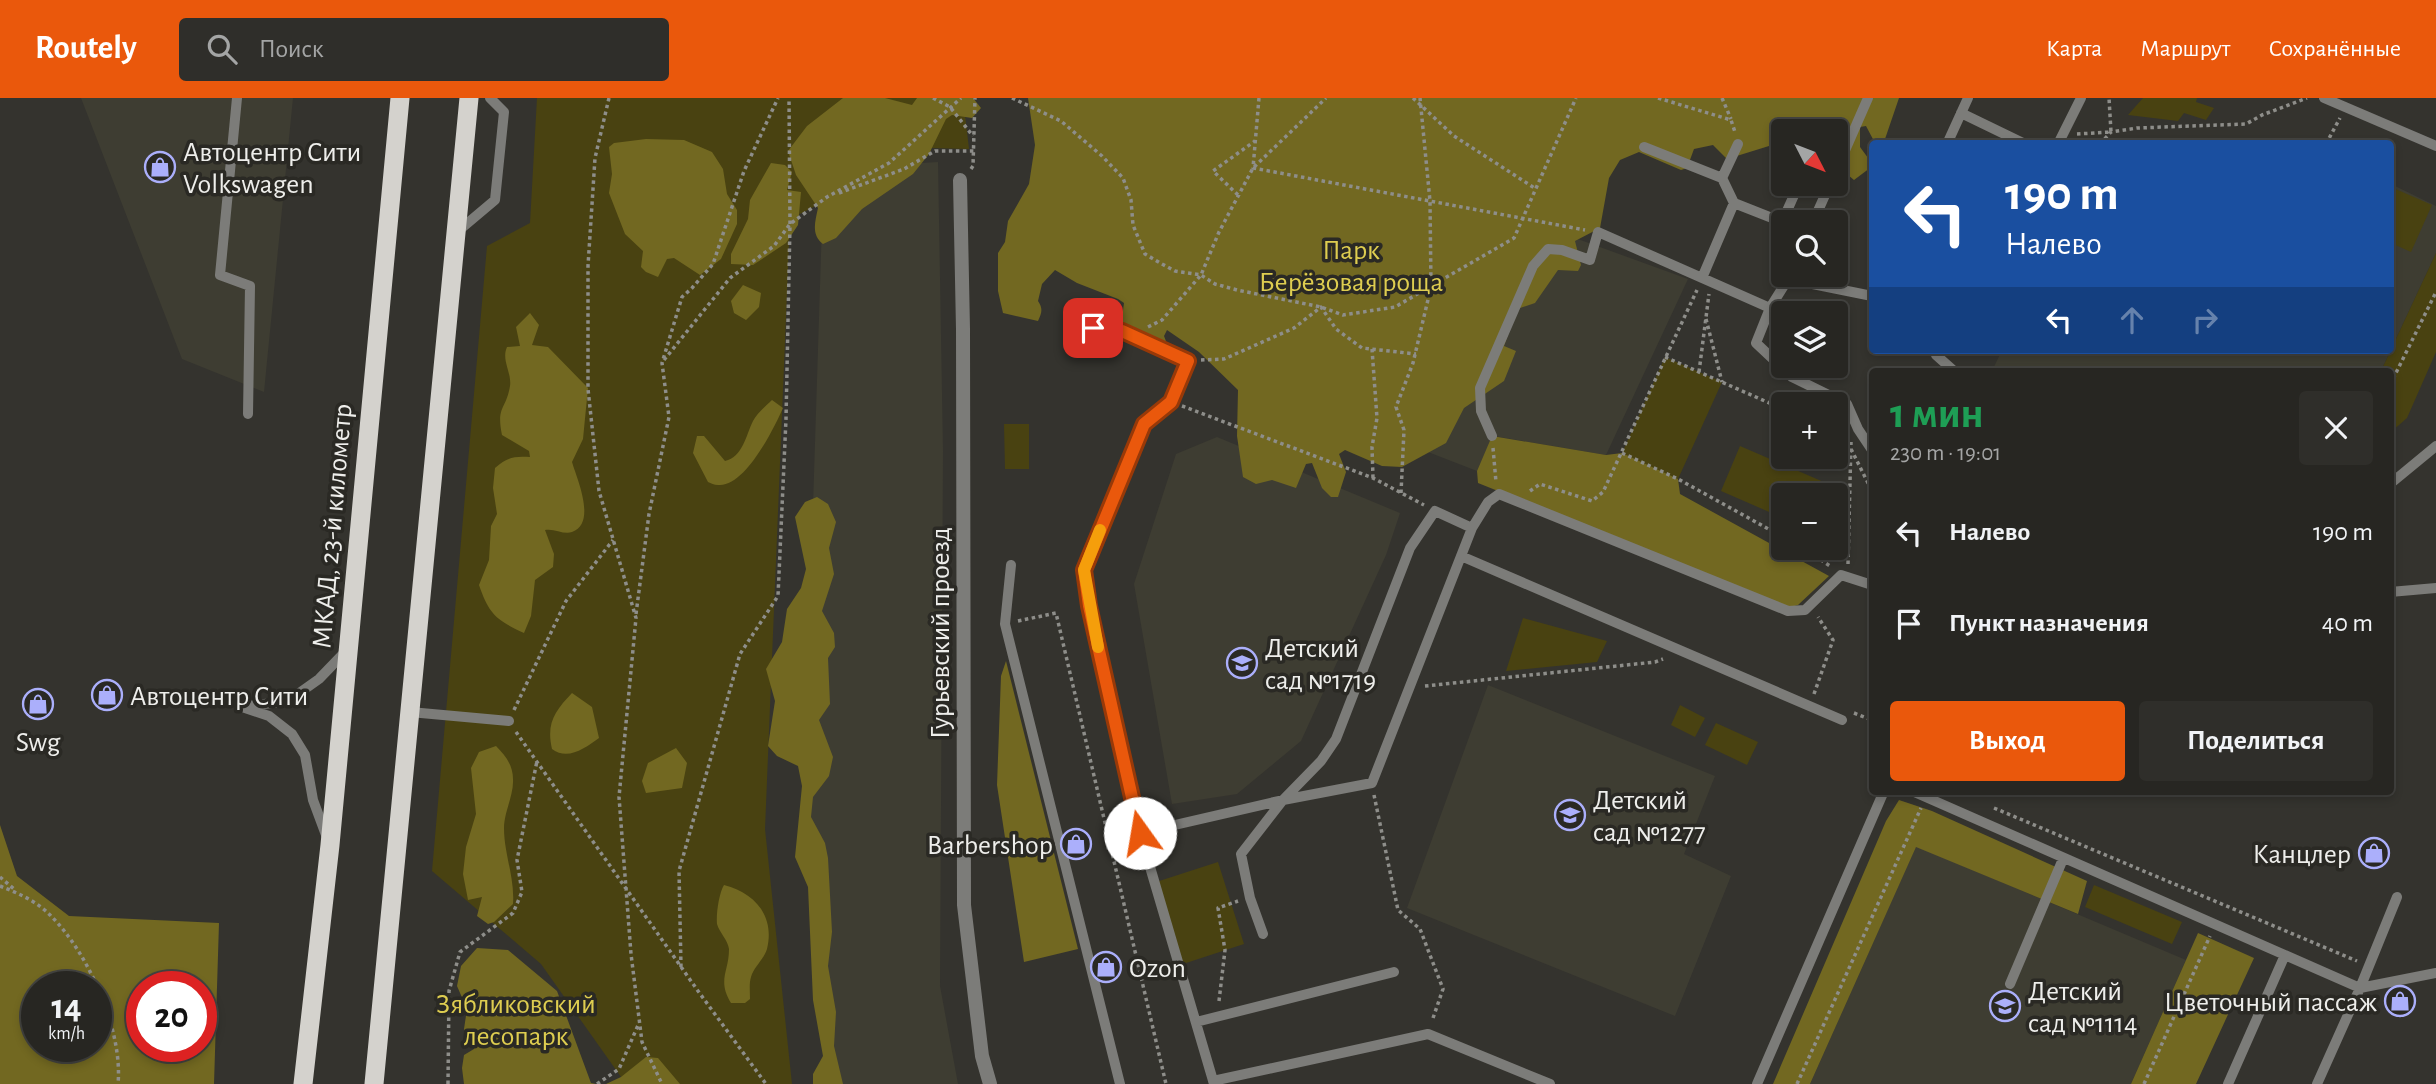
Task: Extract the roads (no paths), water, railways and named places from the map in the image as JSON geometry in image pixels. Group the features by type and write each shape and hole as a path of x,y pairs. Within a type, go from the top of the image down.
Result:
{"highway":[{"name":"МКАД, 23-й километр","path":"303,1084 330,845 400,98"},
{"path":"374,1084 470,98"}],"street":[{"name":"Гурьевский проезд","path":"960,180 964,355 964,905 982,1056 990,1084"}],"lane":[{"path":"237,98 220,275 250,286 248,414"},
{"path":"456,233 495,200 504,112 490,98"},
{"path":"1848,144 1868,98"},
{"path":"1949,140 1968,98"},
{"path":"2060,140 2081,98"},
{"path":"2324,98 2436,146"},
{"path":"1961,113 2017,140"},
{"path":"1722,178 1738,144"},
{"path":"1644,147 1722,178 1734,203 1782,222 1794,196"},
{"path":"1706,280 1734,203"},
{"path":"1492,436 1481,411 1480,388 1533,266 1548,249 1562,250 1590,260 1598,232 1770,308"},
{"path":"1783,287 1770,308 1756,343 1792,377 1847,404 1869,446"},
{"path":"1833,287 1869,295"},
{"path":"1093,328 1122,331 1188,361 1171,402 1144,424 1084,570 1089,606 1140,833 1214,1083 1428,1034 1550,1084"},
{"path":"1937,354 1951,368"},
{"path":"2394,481 2436,446"},
{"path":"1140,833 1283,800 1372,783 1472,527 1488,502 1499,494 1788,611 1805,610 1843,574 1869,584"},
{"path":"1263,934 1250,898 1241,854 1283,800 1321,761 1336,739 1410,548 1435,511 1472,527"},
{"path":"1461,556 1842,720"},
{"path":"1011,565 1005,624 1120,1084"},
{"path":"2394,592 2434,587"},
{"path":"330,845 313,800 304,755 292,734 269,716 242,707 288,701 319,679 348,649"},
{"path":"410,712 509,721"},
{"path":"1757,1084 1882,795"},
{"path":"1921,795 2360,988 2436,974"},
{"path":"2010,984 2063,859"},
{"path":"2317,1084 2397,897"},
{"path":"2228,1084 2285,955"},
{"path":"1196,1022 1394,972"}],"place":[{"name":"Автоцентр Сити Volkswagen","path":"160,167"},
{"name":"Детский сад №1719","path":"1242,663"},
{"name":"Автоцентр Сити","path":"107,695"},
{"name":"Swg","path":"38,704"},
{"name":"Детский сад №1277","path":"1570,815"},
{"name":"Barbershop","path":"1076,844"},
{"name":"Канцлер","path":"2374,853"},
{"name":"Ozon","path":"1106,967"},
{"name":"Цветочный пассаж","path":"2400,1001"},
{"name":"Детский сад №1114","path":"2005,1006"}],"park label":[{"name":"Парк Берёзовая роща","path":"1351,265"},
{"name":"Зябликовский лесопарк","path":"516,1019"}]}
